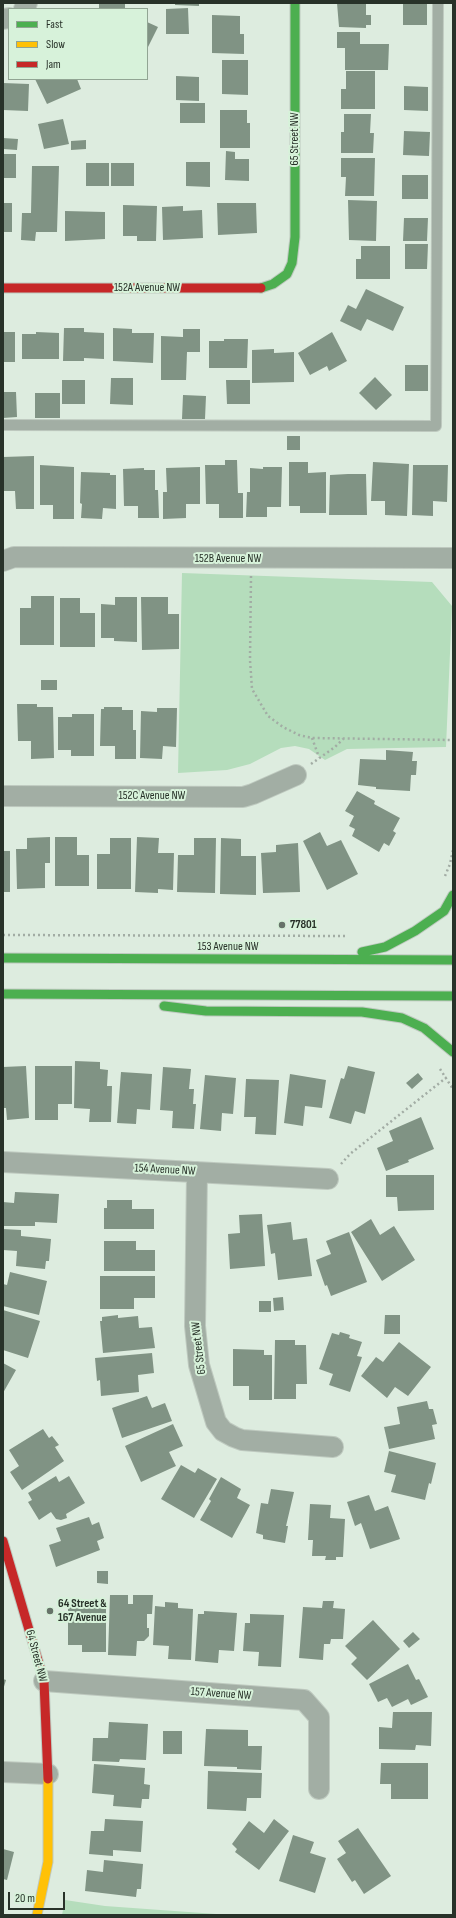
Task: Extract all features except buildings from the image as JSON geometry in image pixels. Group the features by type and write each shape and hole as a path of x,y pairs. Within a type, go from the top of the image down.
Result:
{"main road":[{"name":"65 Street NW","path":"287,274 292,263 295,237 295,3"},
{"name":"152A Avenue NW","path":"3,288 252,289 263,288 273,284 287,274"},
{"path":"324,960 385,947 415,931 444,911 453,895"},
{"name":"153 Avenue NW","path":"3,958 453,960"},
{"path":"3,994 453,996"},
{"path":"82,994 206,1012 362,1012 402,1018 424,1028 453,1052"},
{"name":"64 Street NW","path":"3,1541 44,1681 48,1774 48,1862 36,1915"}],"street":[{"name":"152B Avenue NW","path":"3,561 14,558 453,558"},
{"name":"152C Avenue NW","path":"3,796 243,797 296,775"},
{"name":"154 Avenue NW","path":"3,1162 328,1179"},
{"name":"65 Street NW","path":"197,1172 195,1326 198,1365 216,1422 223,1431 242,1440 333,1447"},
{"name":"157 Avenue NW","path":"44,1681 304,1700 319,1717 319,1789"},
{"path":"3,1772 48,1774"}],"lane":[{"path":"3,425 436,426 438,3"}],"path":[{"path":"251,559 250,660 252,689 268,716 283,727 299,735 312,738 453,740"},
{"path":"312,738 319,757"},
{"path":"296,775 319,757 336,747 343,739"},
{"path":"3,935 352,936"},
{"path":"328,1179 350,1154 447,1077 453,1089"}],"green space":[{"path":"182,573 432,582 452,606 446,747 347,749 325,760 309,749 295,746 281,748 250,764 227,770 178,773"},
{"path":"65,1900 105,1906 230,1915 62,1915"}],"traffic: fast":[{"path":"261,288 273,284 287,274 292,263 295,237 295,3"},
{"path":"362,952 385,947 415,931 444,911 453,895"},
{"path":"3,958 453,960"},
{"path":"3,994 453,996"},
{"path":"164,1006 206,1011 362,1012 402,1018 424,1028 453,1052"}],"traffic: slow":[{"path":"37,1915 48,1862 48,1779"}],"traffic: jam":[{"path":"3,288 261,288"},
{"path":"3,1541 44,1681 48,1779"}],"place":[{"name":"77801","path":"282,925"},
{"name":"64 Street & 167 Avenue","path":"50,1611"}]}
